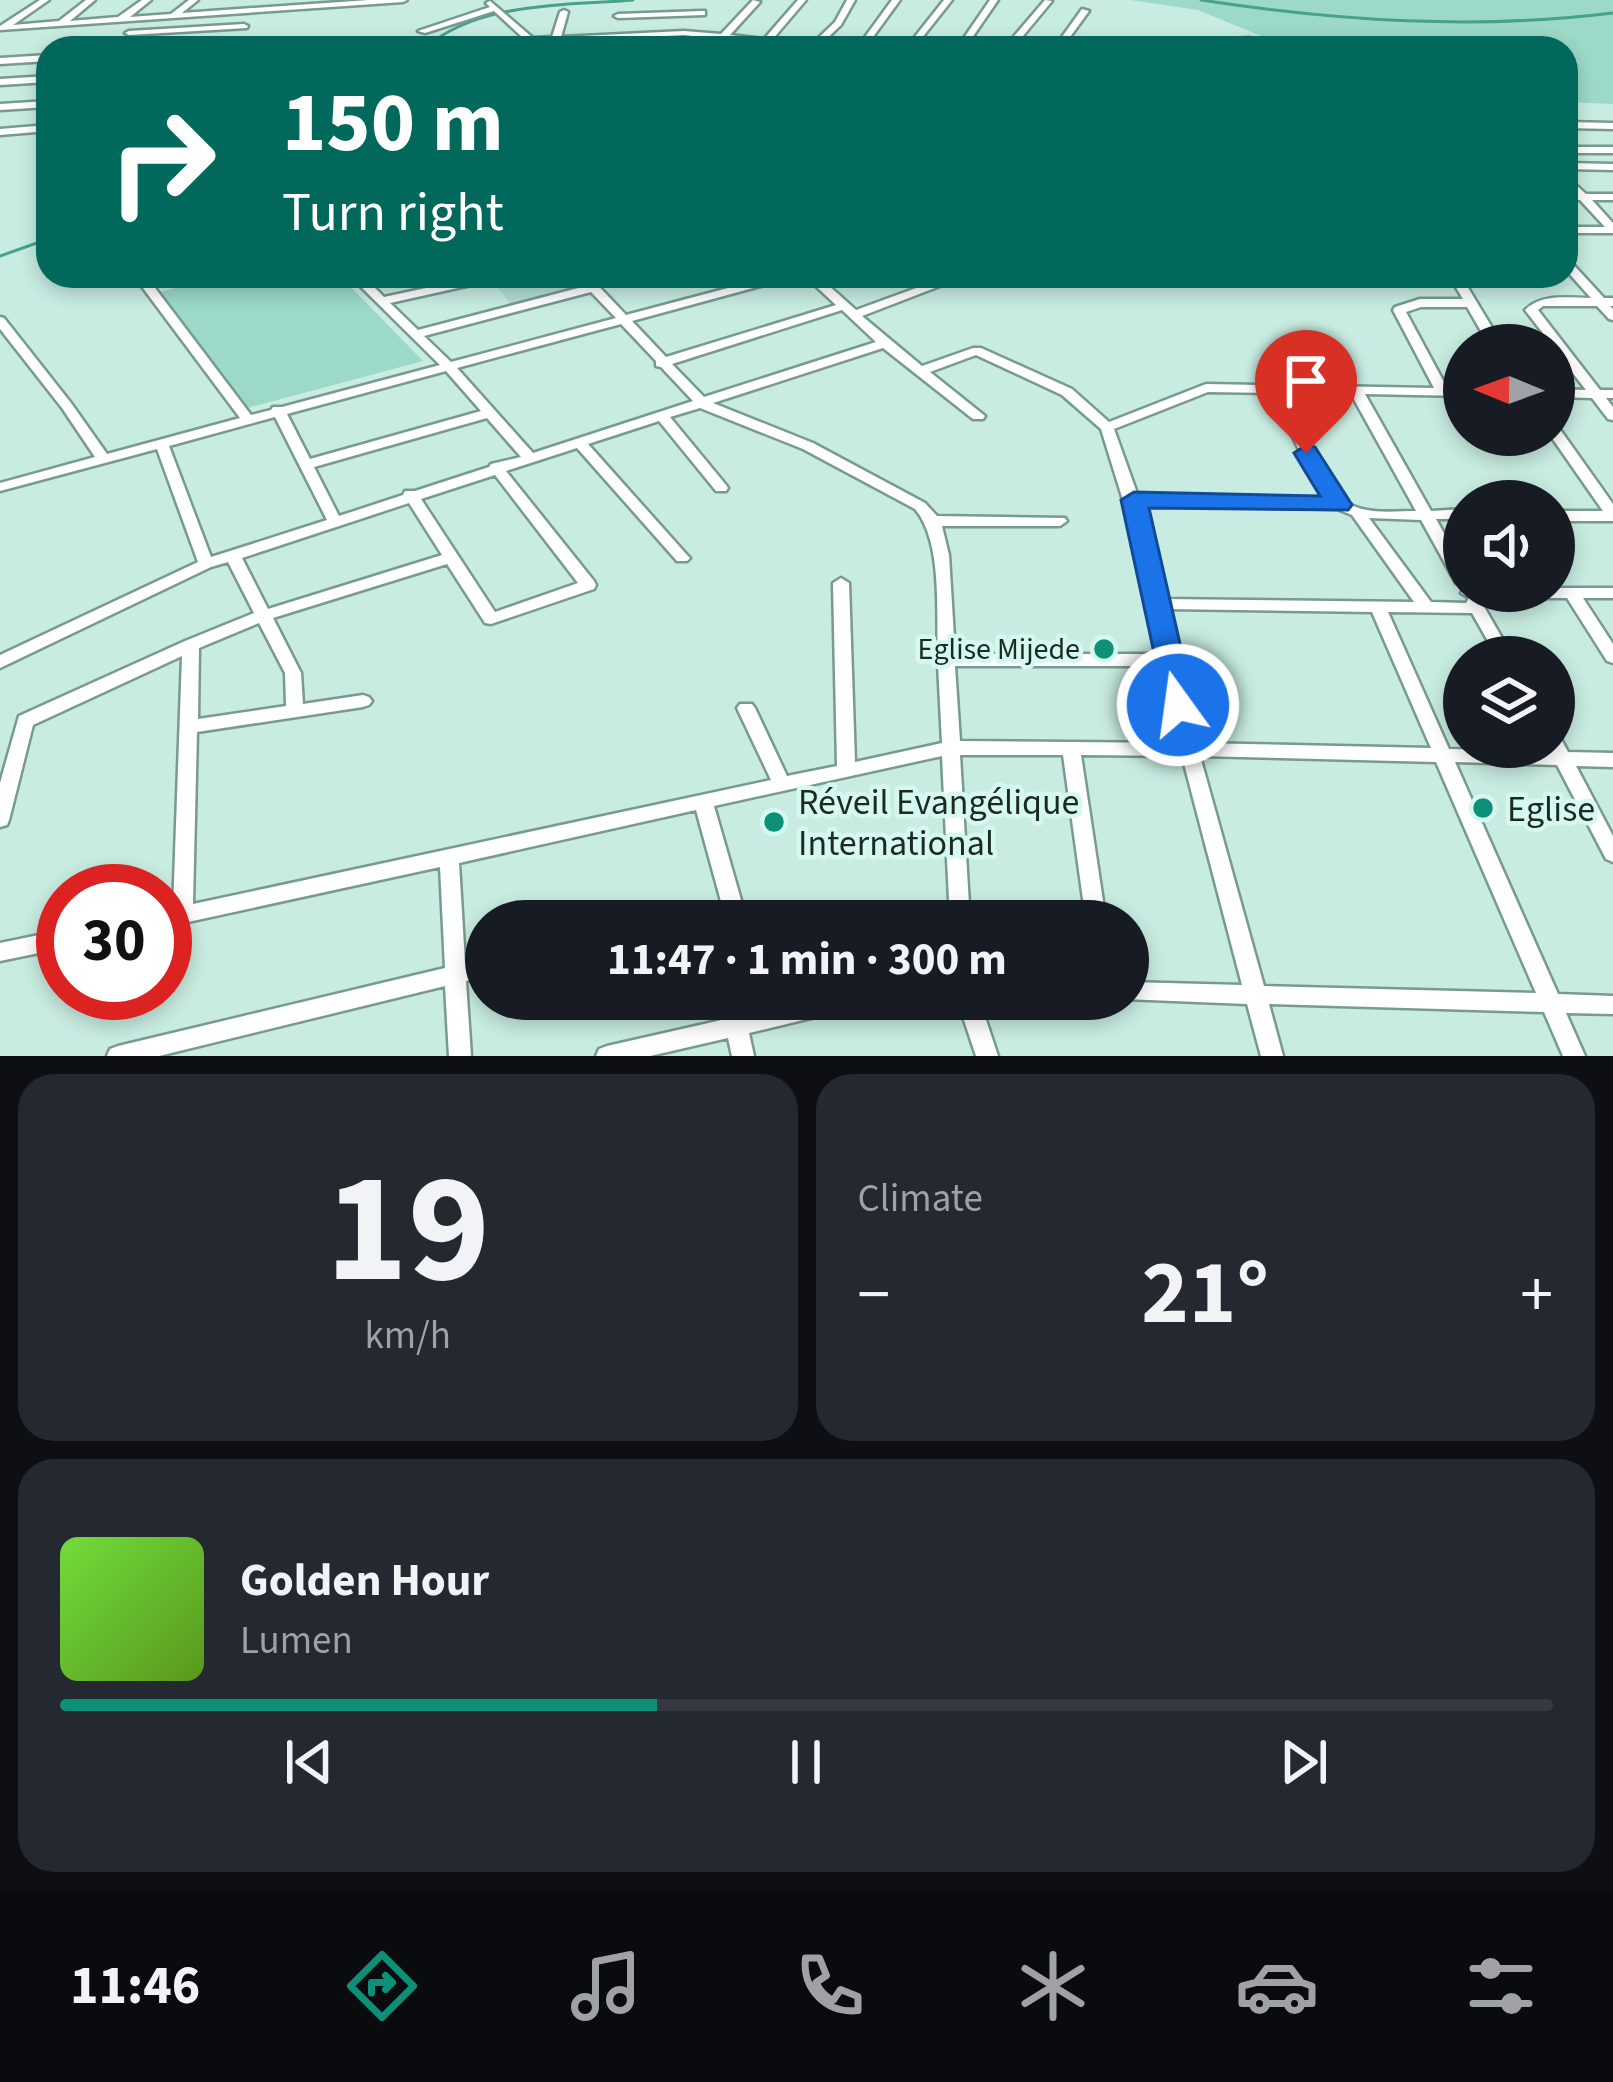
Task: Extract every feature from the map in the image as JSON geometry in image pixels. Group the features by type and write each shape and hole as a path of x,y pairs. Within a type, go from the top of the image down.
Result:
{"street":[{"path":"1,29 45,0"},
{"path":"60,25 91,0"},
{"path":"117,22 147,0"},
{"path":"170,18 194,0"},
{"path":"297,11 307,0"},
{"path":"1,29 403,0"},
{"path":"684,33 716,0"},
{"path":"771,36 802,0"},
{"path":"824,36 851,0"},
{"path":"870,36 896,0"},
{"path":"920,36 948,0"},
{"path":"969,36 994,0"},
{"path":"1018,36 1048,1"},
{"path":"725,36 756,2"},
{"path":"422,31 491,4 525,36"},
{"path":"623,34 618,10 702,13"},
{"path":"1067,36 1085,11"},
{"path":"557,36 564,12"},
{"path":"127,36 136,20"},
{"path":"146,36 244,26"},
{"path":"596,36 714,36"},
{"path":"0,61 36,59"},
{"path":"0,82 36,80"},
{"path":"0,107 36,105"},
{"path":"1578,125 1613,126"},
{"path":"0,132 36,129"},
{"path":"1578,150 1613,150"},
{"path":"1578,166 1613,166"},
{"path":"1578,192 1613,229"},
{"path":"1578,197 1613,197"},
{"path":"1578,230 1613,229"},
{"path":"1578,275 1607,302 1613,316"},
{"path":"149,288 247,419"},
{"path":"368,288 448,366 529,457"},
{"path":"382,302 444,288"},
{"path":"417,334 593,288 703,404 808,446 920,506 933,520 941,555 959,900"},
{"path":"3,481 741,288"},
{"path":"824,288 978,416"},
{"path":"661,363 922,288"},
{"path":"1463,288 1484,324"},
{"path":"1543,324 1531,306 1607,302"},
{"path":"1107,427 1198,389 1443,392 1399,310 1420,303 1473,303"},
{"path":"0,321 50,389 64,397 103,458"},
{"path":"0,662 232,554 885,343"},
{"path":"920,371 976,351 1067,392 1107,427 1134,500 1159,604 1166,661 1272,1056"},
{"path":"1575,364 1605,394 1613,416"},
{"path":"1278,391 1300,443 1339,505"},
{"path":"1357,391 1443,544"},
{"path":"1575,393 1605,394"},
{"path":"278,410 332,518"},
{"path":"306,465 489,412"},
{"path":"662,416 721,488"},
{"path":"578,441 682,558"},
{"path":"161,442 206,564"},
{"path":"1572,456 1613,516"},
{"path":"410,494 496,620 590,582 496,467"},
{"path":"1134,500 1339,505 1357,512 1443,514"},
{"path":"1357,512 1428,609"},
{"path":"1575,516 1613,516"},
{"path":"933,520 1060,521"},
{"path":"232,554 293,674 295,712"},
{"path":"0,820 19,734 36,711 265,615 453,557"},
{"path":"841,583 846,769"},
{"path":"1575,594 1613,593"},
{"path":"1575,599 1613,657"},
{"path":"1159,604 1428,609 1443,604"},
{"path":"1378,609 1443,755"},
{"path":"178,864 190,645"},
{"path":"944,659 1166,661"},
{"path":"188,727 363,701"},
{"path":"746,708 782,784"},
{"path":"192,913 949,748 1443,757"},
{"path":"1071,748 1093,900"},
{"path":"1575,753 1613,760"},
{"path":"1449,768 1574,1056"},
{"path":"1568,768 1613,854"},
{"path":"703,801 731,900"},
{"path":"449,859 460,1056"},
{"path":"0,952 36,945"},
{"path":"118,1056 465,972"},
{"path":"1149,992 1613,1004"},
{"path":"607,1056 737,1027 748,1020"},
{"path":"975,1020 987,1056"},
{"path":"737,1027 743,1056"}],"shaded area":[{"path":"1131,0 1613,0 1613,104 1578,103 1578,36 1261,36 1198,10"},
{"path":"175,288 352,288 423,361 247,408 160,292"},
{"path":"498,288 578,290 513,307"}],"waterway":[{"path":"443,36 497,14 633,0"},
{"path":"1201,0 1407,21 1509,21 1613,13"},
{"path":"0,256 36,243"}],"place":[{"name":"Eglise Mijede","path":"1104,649"},
{"name":"Eglise","path":"1483,808"},
{"name":"Réveil Evangélique International","path":"774,822"}],"route":[{"path":"1178,705 1134,500 1339,505 1306,453"}]}
